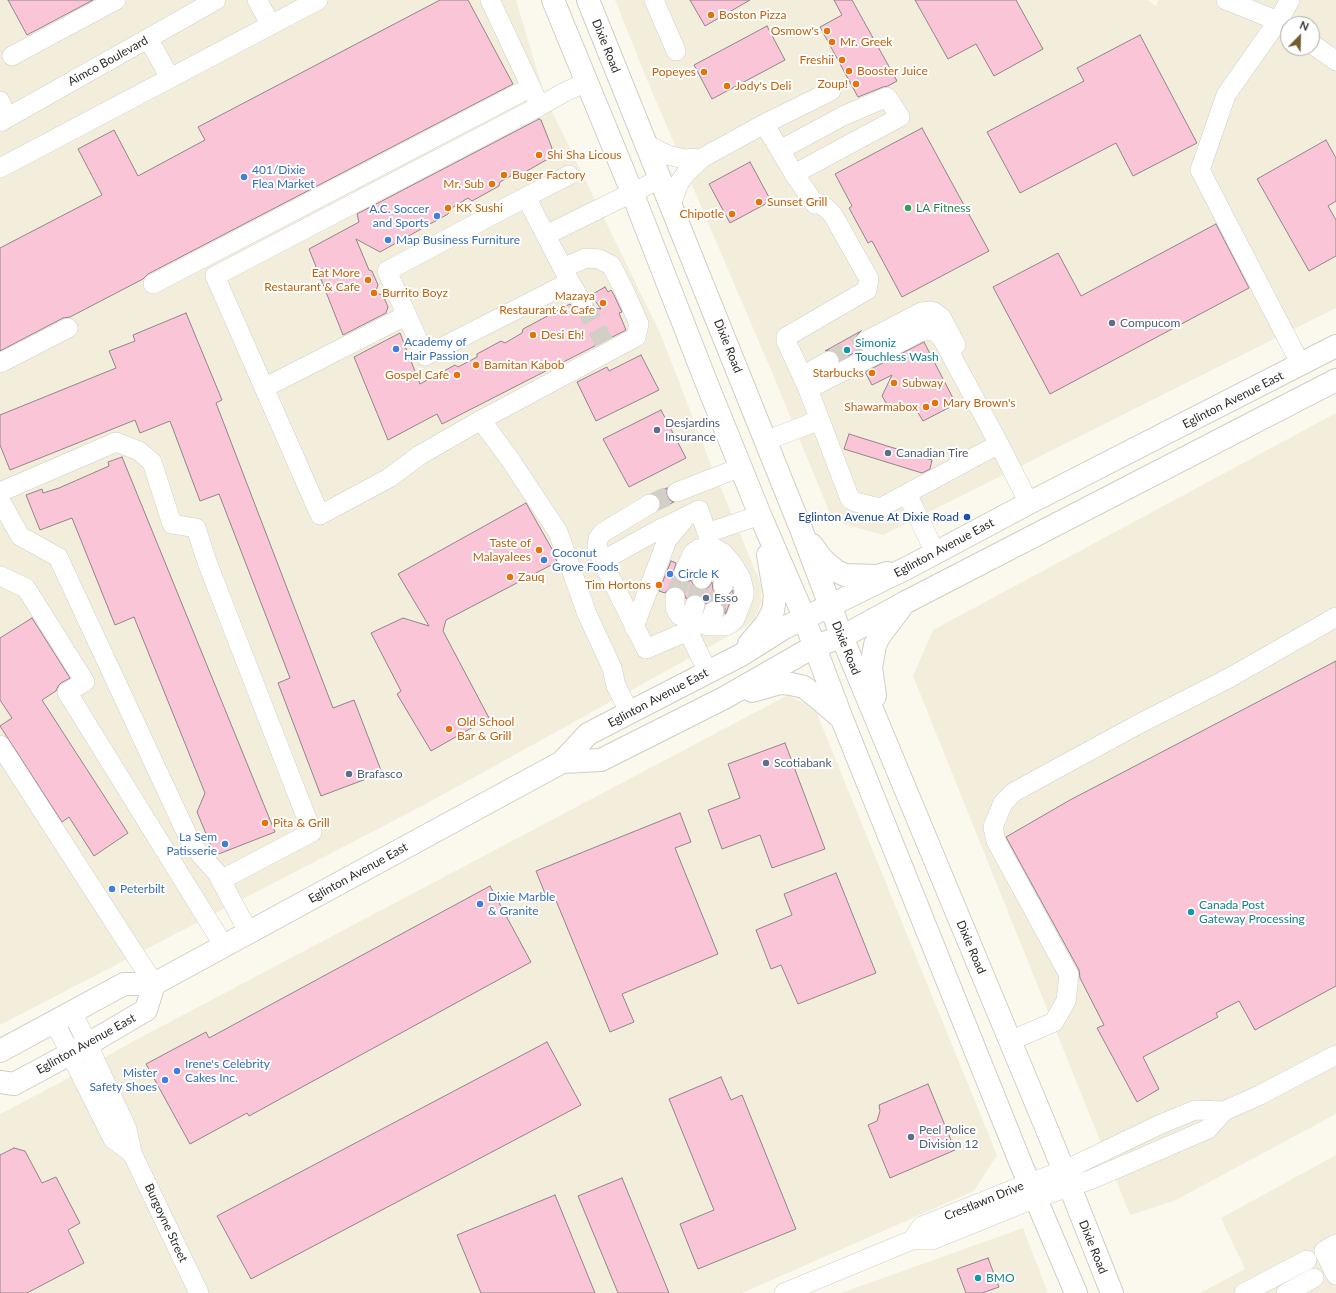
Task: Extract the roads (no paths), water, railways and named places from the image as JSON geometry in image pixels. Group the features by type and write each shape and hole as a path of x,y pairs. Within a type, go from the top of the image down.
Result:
{"main road":[{"path":"553,0 632,192 760,515 804,618 842,719 1076,1293"},
{"name":"Dixie Road","path":"590,1 615,68 801,529 829,606 1067,1179 1112,1293"},
{"path":"586,82 615,68"},
{"name":"Eglinton Avenue East","path":"0,1051 124,984 154,984 562,762 588,734 741,655 784,628 909,567 1029,503 1336,346"},
{"path":"707,384 738,371"},
{"name":"Eglinton Avenue East","path":"562,762 601,760 724,698 815,646 842,637 906,602 1336,380"},
{"path":"741,655 756,634 766,624 773,611 775,596 760,515"},
{"path":"801,529 823,560 836,571 845,575 878,576 909,567"},
{"path":"881,733 871,667 875,645 880,635 906,602"},
{"path":"724,698 780,683 792,684 813,693 842,719"},
{"name":"Eglinton Avenue East","path":"0,1082 14,1084 79,1049 146,1010 154,984"}],"street":[{"path":"12,56 116,0"},
{"name":"Aimco Boulevard","path":"2,114 148,38 216,0"},
{"path":"257,0 271,25"},
{"path":"0,168 318,0"},
{"path":"490,0 540,106"},
{"path":"654,0 676,51"},
{"path":"1226,0 1280,23"},
{"path":"1285,16 1290,0"},
{"path":"1280,28 1226,95 1200,170 1301,365"},
{"path":"148,38 170,78"},
{"path":"1320,50 1336,61"},
{"path":"569,175 388,271 425,356 566,275 586,258 599,259 611,265 639,324 636,336 607,347 420,455 389,478 320,515 215,276 586,82"},
{"path":"153,284 531,87"},
{"path":"671,205 679,183 687,172 702,158 764,124 831,91"},
{"path":"780,150 843,116 887,97 900,117 794,174"},
{"path":"764,124 794,174 815,204 818,203 833,215 869,279 867,290 786,337 786,341 805,383 850,498 855,502 880,508 907,494 997,440"},
{"path":"646,144 668,155 680,158 702,158"},
{"path":"546,235 660,179"},
{"path":"526,197 566,275 583,304"},
{"path":"866,341 903,321 925,312 934,312 941,317 992,414 996,423 997,440"},
{"path":"264,388 407,315"},
{"path":"894,346 903,321"},
{"path":"0,363 68,328"},
{"path":"805,383 894,346 923,331 930,330 937,333 944,342 1029,503"},
{"path":"805,383 829,361"},
{"path":"482,420 558,532 587,614 612,668 616,686 630,713"},
{"path":"765,441 820,420"},
{"path":"0,492 116,442 139,451 152,462 172,524 196,528 207,562 312,832 221,880"},
{"path":"675,597 675,608 680,615 692,619 712,619 726,626 735,619 744,596 741,578 732,563 714,544 693,513 684,490 741,467"},
{"path":"907,494 935,552"},
{"path":"0,500 20,536 58,556 192,844 217,873 249,933"},
{"path":"650,504 602,533 598,539 597,545 602,561 646,649 692,619"},
{"path":"602,561 658,530 693,513"},
{"path":"634,627 667,540 693,513"},
{"path":"684,572 692,554 698,549 714,544 760,515"},
{"path":"628,517 658,530"},
{"path":"702,579 714,544"},
{"path":"714,544 725,575 723,586"},
{"path":"0,576 26,588 84,682 67,692 224,946"},
{"path":"1010,1041 1054,1022 1066,1000 1070,975 996,841 993,827 1003,803 1014,792 1137,725 1229,678 1336,617"},
{"path":"692,619 708,672"},
{"path":"0,746 154,984"},
{"name":"Burgoyne Street","path":"63,1016 79,1049 113,1139 132,1153 199,1293"},
{"name":"Crestlawn Drive","path":"784,1293 819,1286 912,1240 922,1226 1067,1179 1090,1180 1208,1129 1224,1111 1260,1095 1336,1055"},
{"path":"1336,1244 1324,1251 1336,1275"},
{"path":"1244,1293 1307,1260"},
{"path":"1286,1293 1314,1278"}],"tunnel":[{"path":"583,304 604,342"},
{"path":"829,361 866,341"},
{"path":"650,504 677,492"},
{"path":"675,597 684,572"},
{"path":"695,605 702,579"},
{"path":"714,611 723,586"}],"place":[{"name":"Boston Pizza","path":"711,15"},
{"name":"Osmow's","path":"827,31"},
{"name":"Mr. Greek","path":"832,42"},
{"name":"Freshii","path":"842,60"},
{"name":"Booster Juice","path":"849,71"},
{"name":"Popeyes","path":"704,72"},
{"name":"Zoup!","path":"856,84"},
{"name":"Jody's Deli","path":"727,86"},
{"name":"Shi Sha Licous","path":"539,155"},
{"name":"Buger Factory","path":"504,175"},
{"name":"401/Dixie Flea Market","path":"244,177"},
{"name":"Mr. Sub","path":"492,184"},
{"name":"Sunset Grill","path":"759,202"},
{"name":"KK Sushi","path":"448,208"},
{"name":"LA Fitness","path":"908,208"},
{"name":"Chipotle","path":"732,214"},
{"name":"A.C. Soccer and Sports","path":"437,216"},
{"name":"Map Business Furniture","path":"388,240"},
{"name":"Eat More Restaurant & Cafe","path":"368,280"},
{"name":"Burrito Boyz","path":"374,293"},
{"name":"Mazaya Restaurant & Cafe","path":"603,303"},
{"name":"Compucom","path":"1112,323"},
{"name":"Desi Eh!","path":"533,335"},
{"name":"Academy of Hair Passion","path":"396,349"},
{"name":"Simoniz Touchless Wash","path":"847,350"},
{"name":"Bamitan Kabob","path":"476,365"},
{"name":"Starbucks","path":"872,373"},
{"name":"Gospel Cafe","path":"457,375"},
{"name":"Subway","path":"894,383"},
{"name":"Mary Brown's","path":"935,403"},
{"name":"Shawarmabox","path":"926,407"},
{"name":"Desjardins Insurance","path":"657,430"},
{"name":"Canadian Tire","path":"888,453"},
{"name":"Eglinton Avenue At Dixie Road","path":"967,517"},
{"name":"Taste of Malayalees","path":"539,550"},
{"name":"Coconut Grove Foods","path":"544,560"},
{"name":"Circle K","path":"670,574"},
{"name":"Zauq","path":"510,577"},
{"name":"Tim Hortons","path":"659,585"},
{"name":"Esso","path":"706,598"},
{"name":"Old School Bar & Grill","path":"449,729"},
{"name":"Scotiabank","path":"766,763"},
{"name":"Brafasco","path":"349,774"},
{"name":"Pita & Grill","path":"265,823"},
{"name":"La Sem Patisserie","path":"225,844"},
{"name":"Peterbilt","path":"112,889"},
{"name":"Dixie Marble & Granite","path":"480,904"},
{"name":"Canada Post Gateway Processing","path":"1191,912"},
{"name":"Irene's Celebrity Cakes Inc.","path":"177,1071"},
{"name":"Mister Safety Shoes","path":"165,1080"},
{"name":"Peel Police Division 12","path":"911,1137"},
{"name":"BMO","path":"978,1278"}]}
